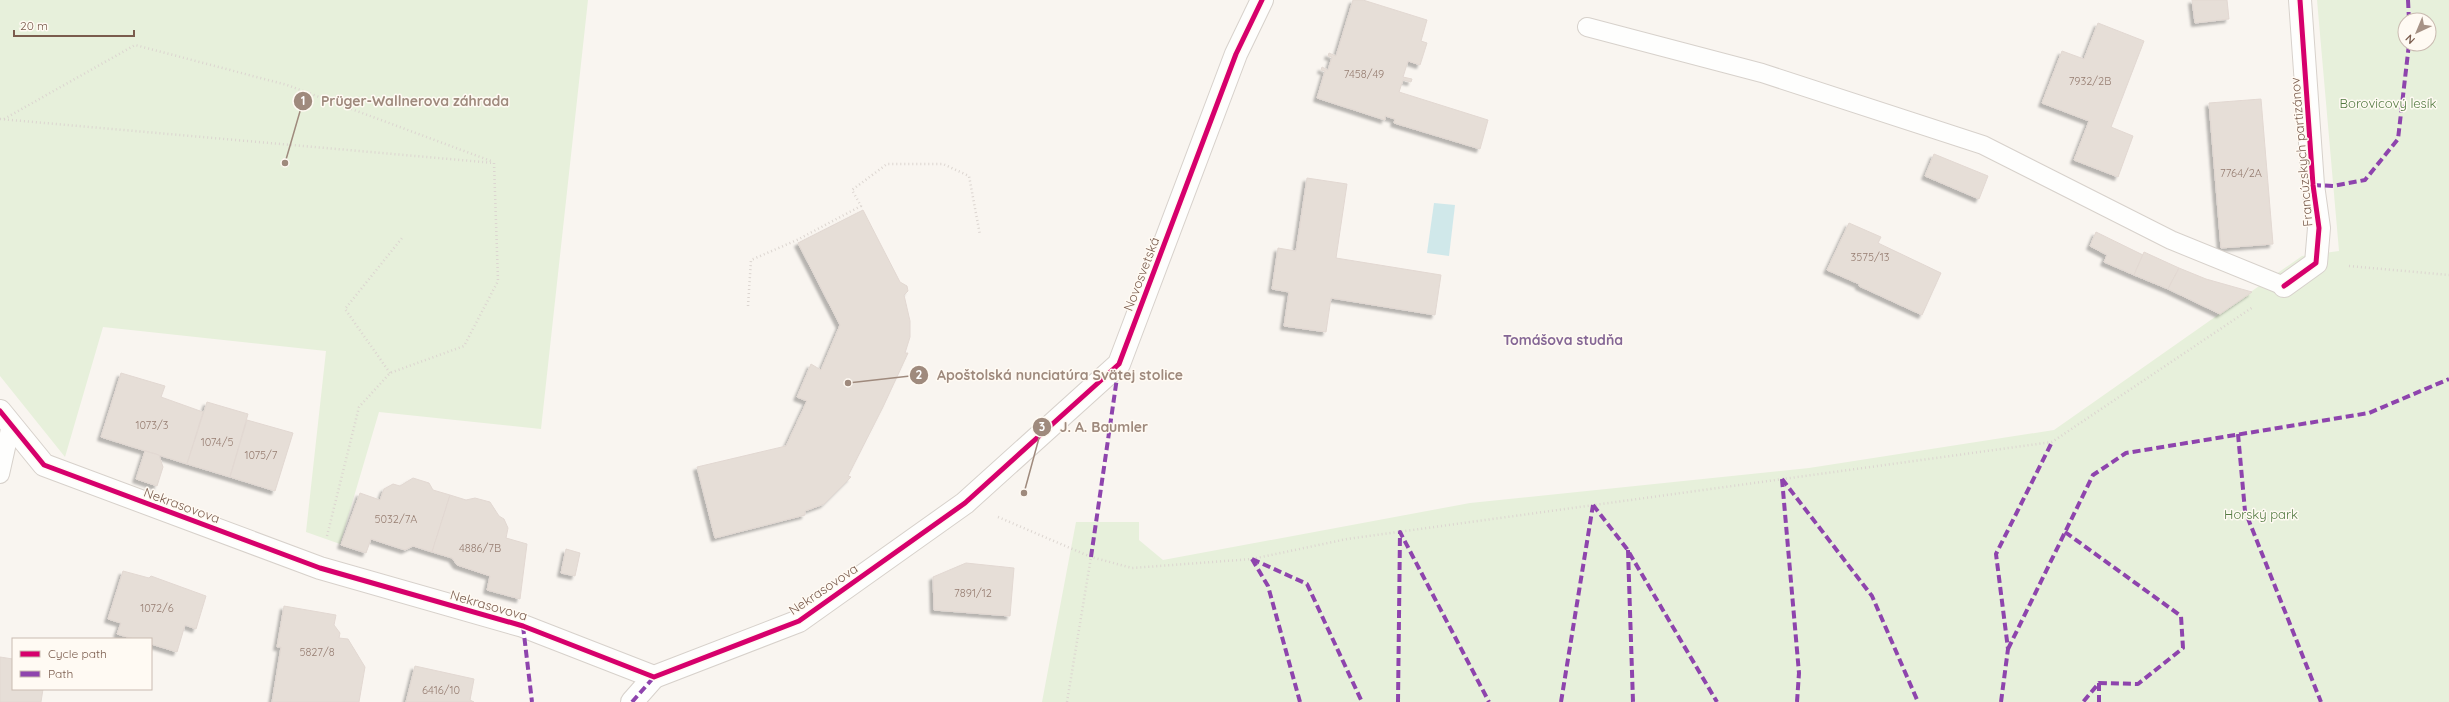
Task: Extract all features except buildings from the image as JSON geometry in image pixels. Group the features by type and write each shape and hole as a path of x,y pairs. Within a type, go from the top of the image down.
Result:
{"street":[{"name":"Novosvetská","path":"964,503 1119,364 1236,54 1262,0"},
{"name":"Francúzskych partizánov","path":"2300,0 2313,185 2319,228 2316,263"},
{"path":"2284,286 2316,263"},
{"name":"Nekrasovova","path":"6,418 44,465 320,568 523,626 654,677 799,621 964,503"},
{"path":"632,702 654,677"}],"lane":[{"path":"1587,27 1762,73 1983,145 2171,240 2284,286"},
{"path":"0,474 6,418"}],"path":[{"path":"2,119 135,45 287,85 494,162"},
{"path":"2,119 494,162"},
{"path":"320,568 359,407 390,373 464,346 498,281 494,162"},
{"path":"748,306 751,260 797,240 861,206 852,190 887,164 943,164 969,176 980,235"},
{"path":"390,373 345,309 402,238"},
{"path":"2316,263 2449,275"},
{"path":"964,503 1091,557 1132,568 1252,559 1348,539 2052,442 2284,286"},
{"path":"1068,702 1091,557"}],"green space":[{"path":"0,0 588,0 541,429 379,412 340,544 306,532 326,351 103,327 65,457 0,376"},
{"name":"Horský park","path":"2317,0 2449,0 2449,702 1042,702 1076,522 1139,522 1139,540 1163,560 1470,503 1809,468 2054,430 2302,256 2339,251"}],"water":[{"path":"1434,203 1455,205 1449,256 1427,253"}],"marked path":[{"path":"2408,0 2409,12"},
{"path":"2313,185 2333,186 2365,180 2398,139 2408,52"},
{"path":"1091,557 1119,364"},
{"path":"2008,649 2093,475 2126,453 2369,413 2449,379"},
{"path":"2238,434 2245,511 2321,702"},
{"path":"2001,702 2008,649 1996,554 2052,442"},
{"path":"1782,479 1872,596 1918,702"},
{"path":"1782,479 1799,673 1797,702"},
{"path":"1593,505 1627,549 1717,702"},
{"path":"1561,702 1593,505"},
{"path":"1398,702 1400,532 1489,702"},
{"path":"2065,532 2181,616 2183,648 2138,684 2099,683 2083,702"},
{"path":"1628,550 1633,702"},
{"path":"1252,559 1307,584 1362,702"},
{"path":"1252,559 1268,586 1300,702"},
{"path":"523,626 532,702"},
{"path":"632,702 654,677"},
{"path":"2099,683 2099,702"}],"cycle path":[{"path":"0,411 44,465 320,568 523,626 654,677 799,621 965,503 1119,364 1236,54 1262,0"},
{"path":"2284,286 2316,263 2319,228 2313,185 2300,0"}],"place":[{"name":"Prüger-Wallnerova záhrada","path":"285,163"},
{"name":"Apoštolská nunciatúra Svätej stolice","path":"848,383"},
{"name":"J. A. Baumler","path":"1024,493"}],"district":[{"name":"Tomášova studňa","path":"1563,340"}],"park label":[{"name":"Borovicový lesík","path":"2388,103"}]}
